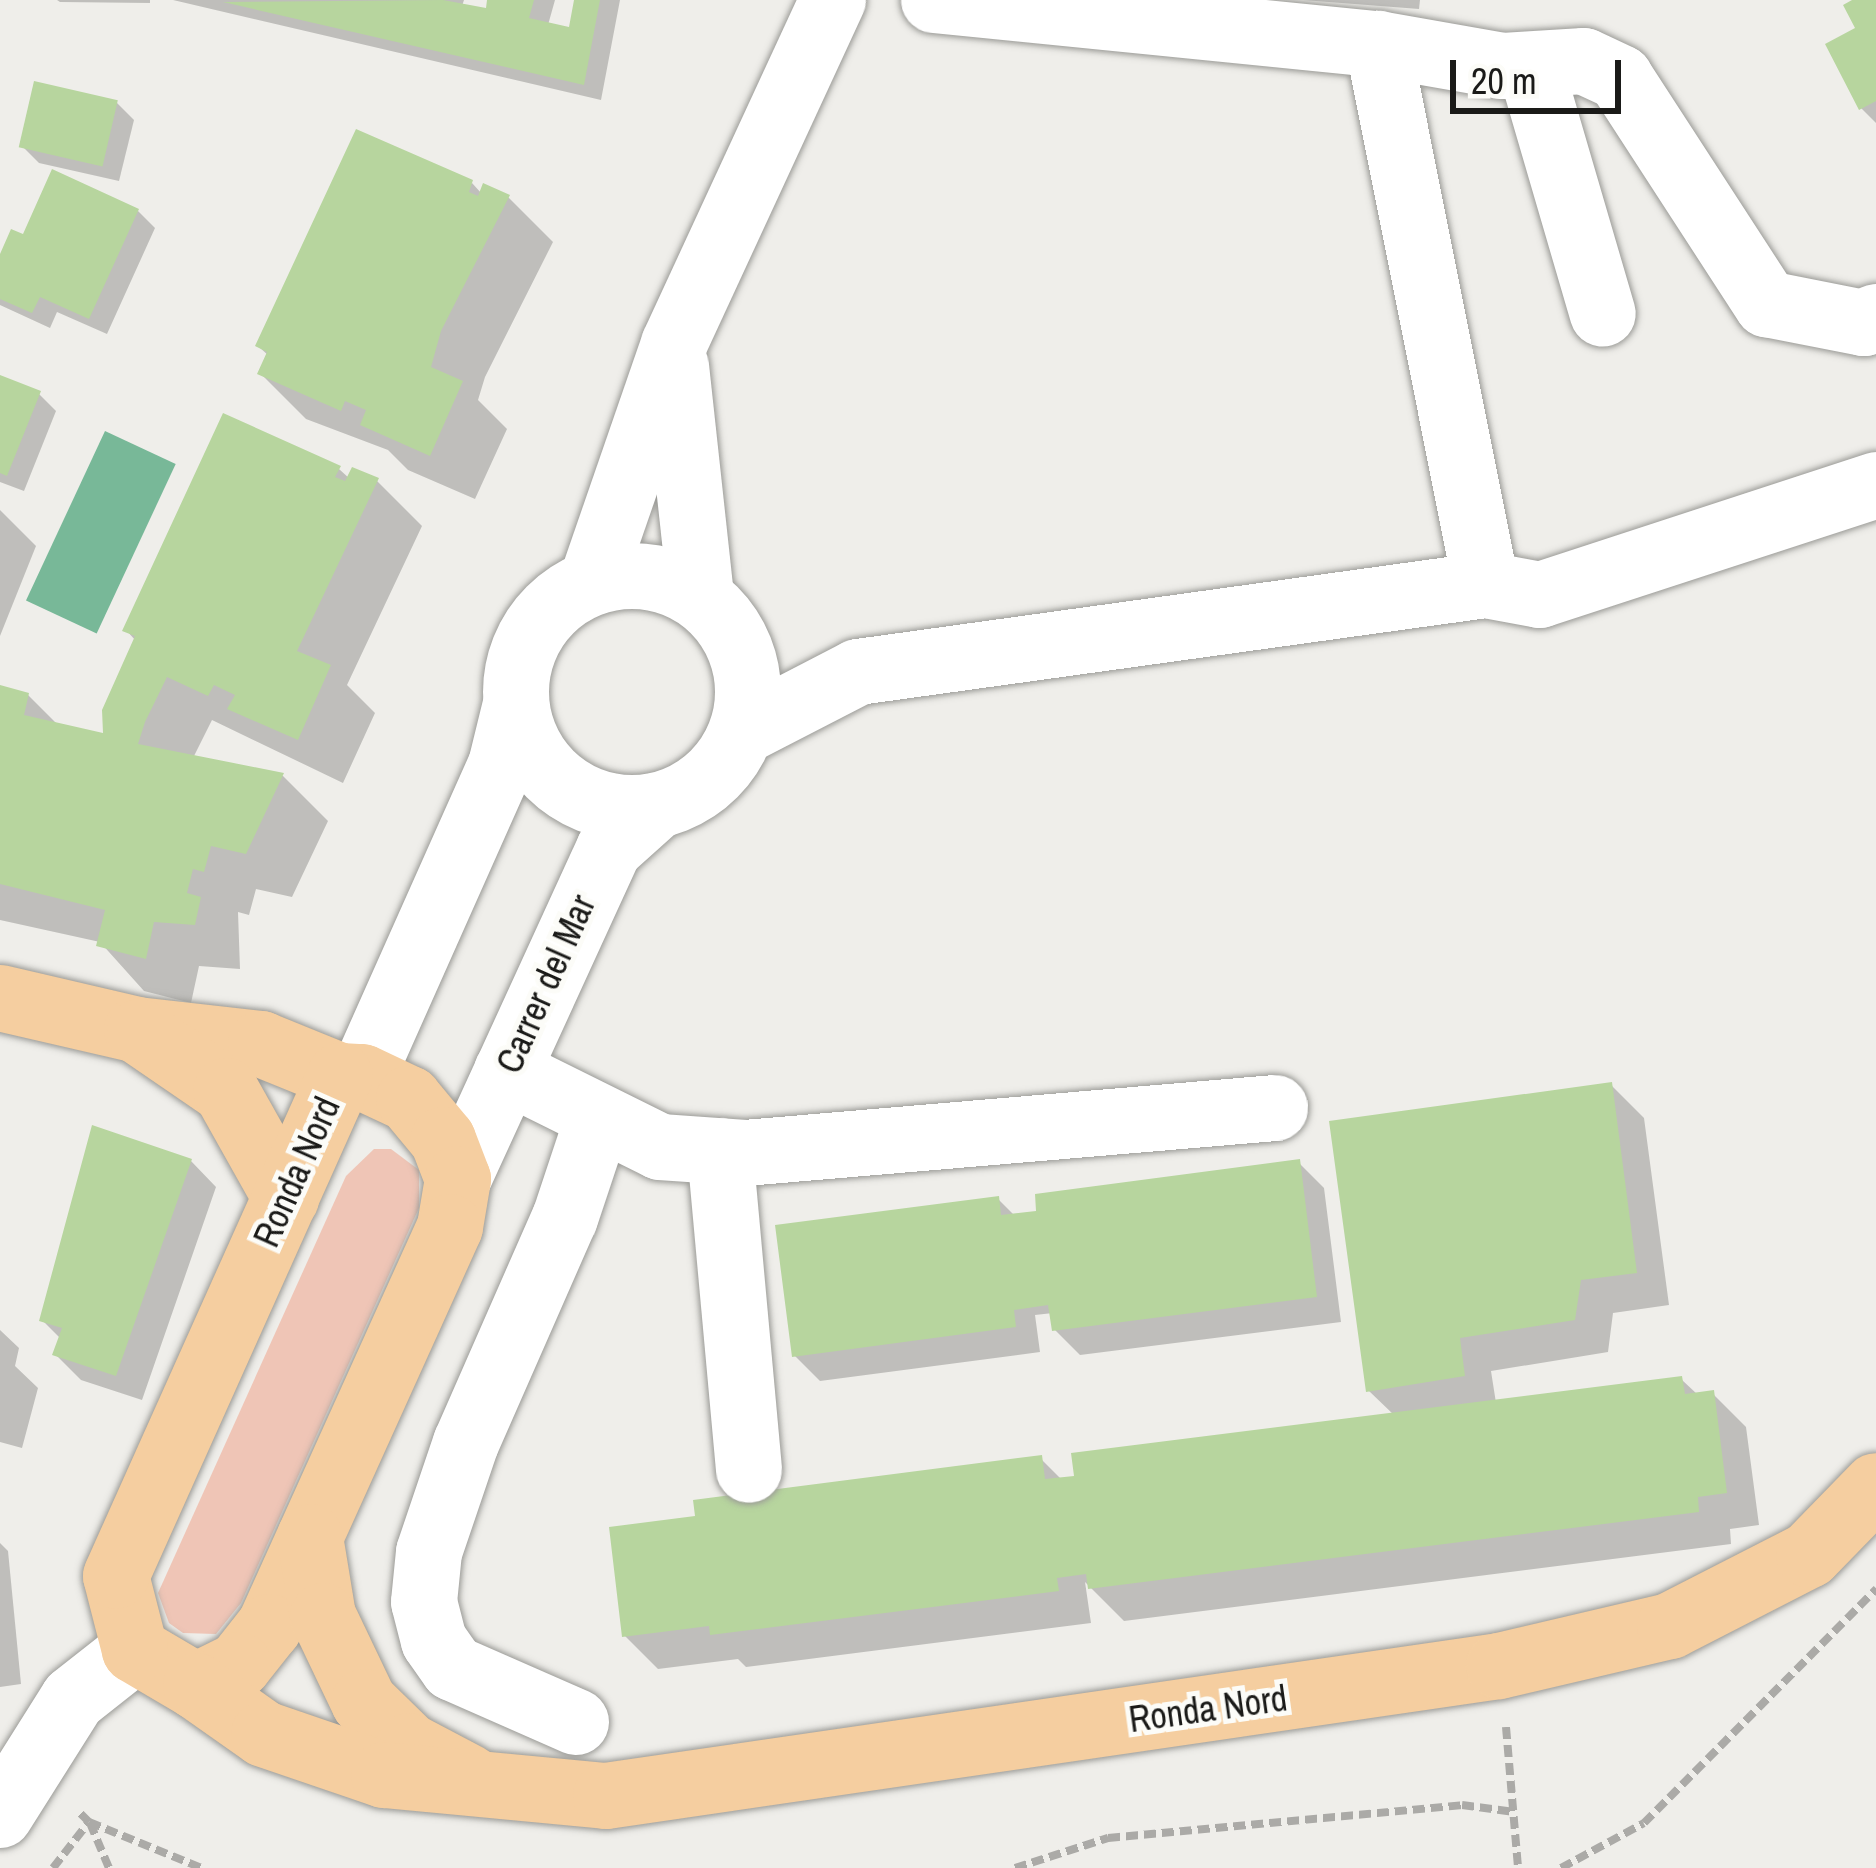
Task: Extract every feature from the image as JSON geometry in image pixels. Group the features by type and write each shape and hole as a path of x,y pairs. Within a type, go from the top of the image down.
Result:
{"main road":[{"path":"0,998 137,1030 261,1044 351,1077"},
{"path":"137,1030 226,1091 286,1198"},
{"name":"Ronda Nord","path":"458,1179 443,1140 409,1099 351,1077 286,1198 116,1576 135,1650 264,1734 323,1758 493,1790 606,1796 1499,1666 1670,1626 1809,1555 1876,1486"},
{"path":"196,1686 239,1665 269,1627 450,1227 458,1179"},
{"name":"Ronda Nord","path":"310,1537 322,1616 364,1702 409,1746 493,1790"}],"street":[{"path":"592,581 674,344 833,0"},
{"path":"934,0 1378,44 1530,65 1584,61 1620,78 1767,304 1864,322 1876,316"},
{"path":"1378,44 1486,585"},
{"path":"1530,65 1603,314"},
{"path":"516,704 526,742 549,774 618,809 657,806 694,791 724,765 742,732 749,695 714,610 674,344"},
{"path":"742,732 858,672 1486,585 1540,595 1876,484"},
{"path":"351,1077 501,765 516,704 519,665 533,629 559,600 592,581 667,579 714,610 858,672"},
{"name":"Carrer del Mar","path":"458,1179 610,849 657,806"},
{"path":"506,1071 660,1147 721,1151 1275,1108"},
{"path":"576,1722 453,1668 434,1641 424,1602 428,1552 466,1443 565,1218 598,1119"},
{"path":"721,1151 749,1470"},
{"path":"0,1814 73,1699 135,1650"}],"path":[{"path":"1561,1868 1644,1823 1876,1589"},
{"path":"1499,1666 1518,1868"},
{"path":"1015,1868 1108,1838 1462,1805 1515,1812"},
{"path":"110,1868 89,1822 202,1868"}],"shaded area":[{"path":"105,431 176,464 97,633 26,600"},
{"path":"374,1149 391,1149 419,1170 419,1208 241,1603 216,1634 183,1633 169,1623 158,1593 346,1176"}],"building":[{"path":"443,0 486,8 487,0 534,0 529,18 569,27 574,0 600,0 584,85 223,2"},
{"path":"1876,0 1876,101 1859,110 1825,44 1855,28 1843,5"},
{"path":"34,81 118,100 102,167 19,147"},
{"path":"356,129 473,180 469,192 478,196 483,183 510,195 441,331 431,367 463,381 430,456 360,425 366,410 345,401 341,411 257,374 267,352 255,346"},
{"path":"52,169 139,209 89,319 40,297 32,313 0,299 0,254 11,229 23,234"},
{"path":"0,375 41,391 7,476 0,473"},
{"path":"223,413 341,466 335,477 345,481 352,467 379,478 297,651 331,665 298,740 227,709 235,695 214,685 208,696 167,677 145,722 138,744 284,773 246,854 211,846 204,872 193,869 187,893 201,897 195,925 154,922 146,959 96,946 105,910 0,884 0,685 29,693 24,715 103,733 102,710 135,636 122,631"},
{"path":"1612,1082 1637,1273 1581,1280 1575,1320 1460,1338 1465,1376 1366,1392 1329,1121"},
{"path":"92,1125 192,1159 116,1376 52,1355 62,1328 39,1321"},
{"path":"1300,1159 1317,1297 1052,1331 1048,1305 1014,1310 1016,1327 792,1357 775,1225 999,1196 1001,1215 1036,1211 1035,1194"},
{"path":"1682,1376 1685,1394 1714,1390 1727,1493 1698,1497 1699,1512 1088,1589 1086,1574 1057,1578 1059,1591 710,1635 709,1626 622,1637 609,1527 695,1516 693,1500 1042,1455 1045,1479 1074,1476 1071,1453"}]}
